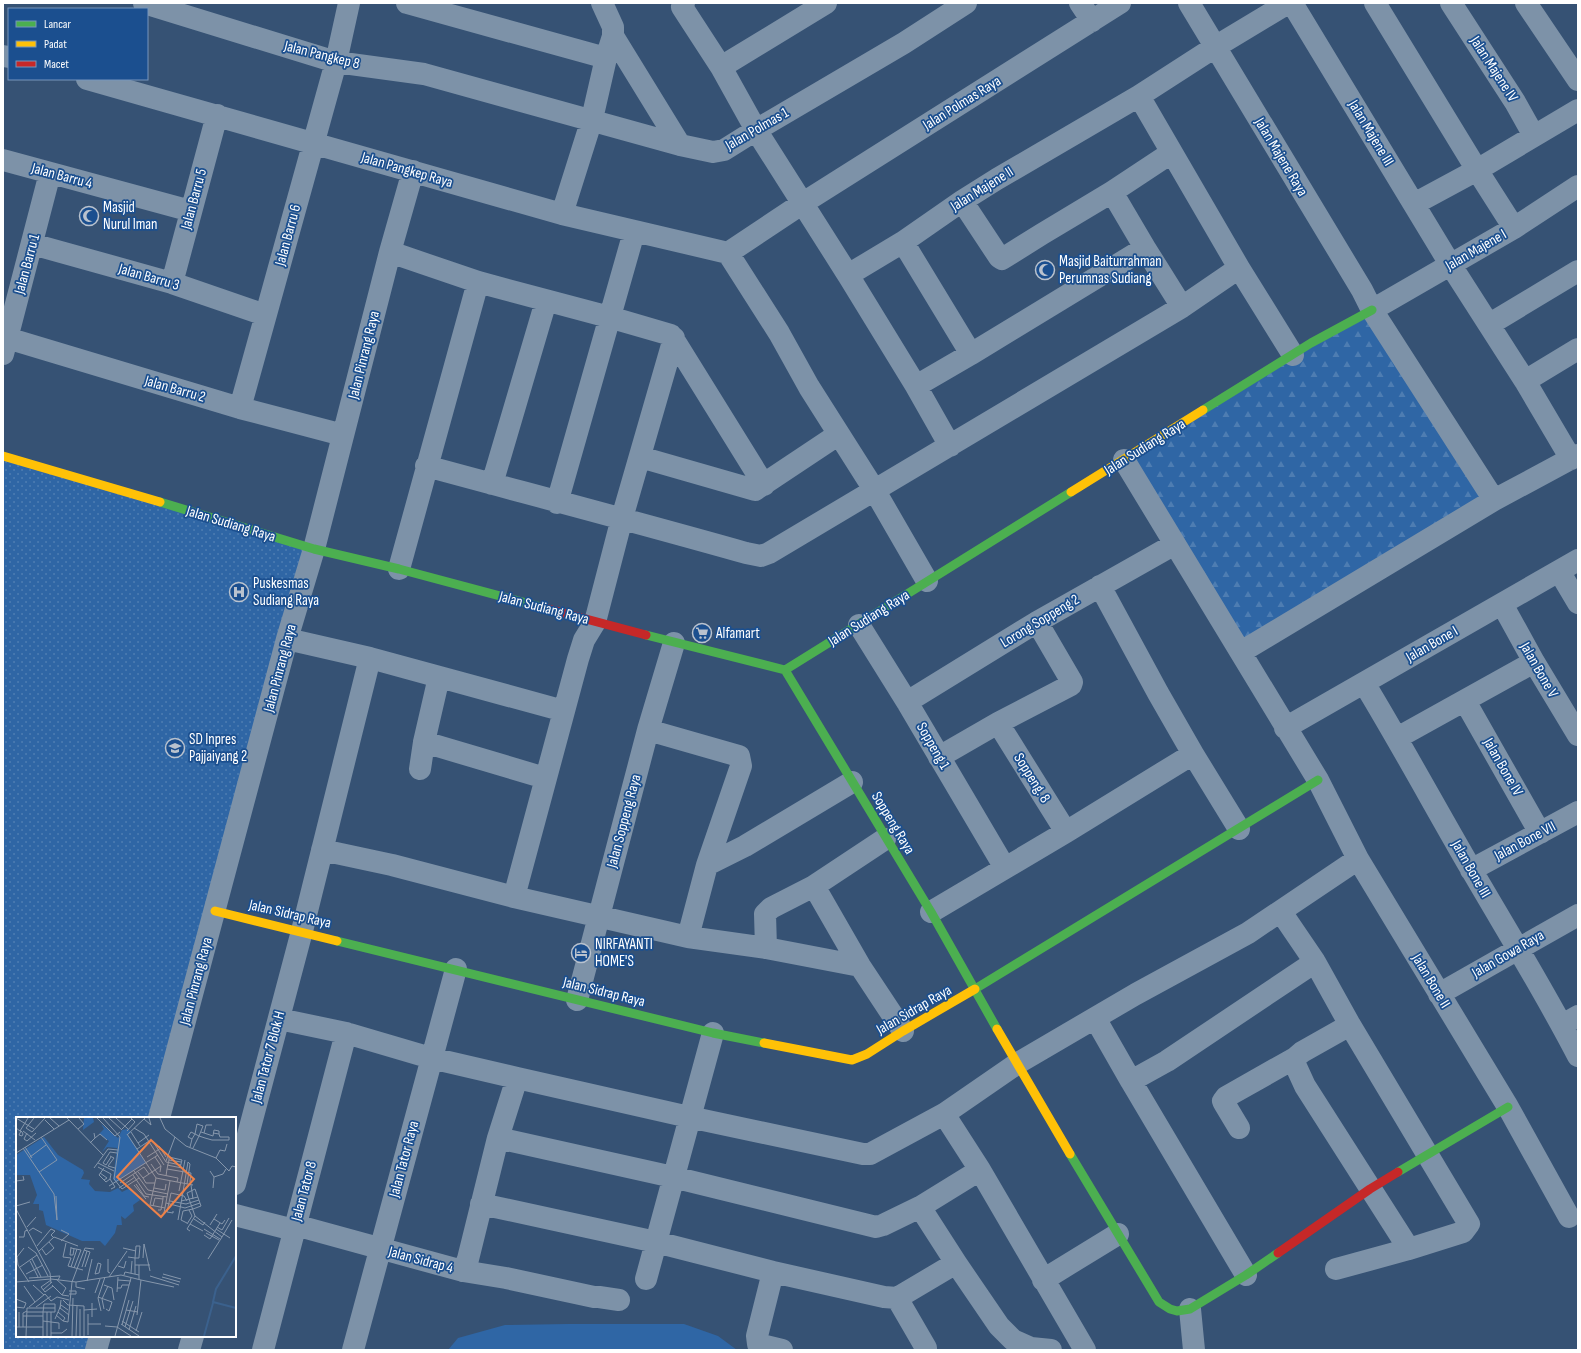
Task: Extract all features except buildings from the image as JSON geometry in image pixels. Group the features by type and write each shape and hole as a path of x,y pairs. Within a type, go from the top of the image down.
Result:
{"street":[{"name":"Jalan Pangkep 8","path":"144,3 336,62 424,74 502,96"},
{"name":"Jalan Barru 6","path":"240,408 312,144 336,62 349,3"},
{"path":"407,3 606,58"},
{"path":"562,214 592,120 606,58 613,36 613,27 602,3"},
{"path":"684,3 682,7 721,67 756,130 916,386 950,446"},
{"path":"721,67 826,3"},
{"name":"Jalan Polmas 1","path":"502,96 680,145 713,152 724,150 904,43 966,3"},
{"path":"1080,3 1092,21"},
{"name":"Jalan Polmas Raya","path":"728,253 803,203 1120,3"},
{"name":"Jalan Majene Raya","path":"1189,3 1362,290 1372,310"},
{"name":"Jalan Majene II","path":"848,276 903,242 962,201 1139,96 1215,47 1288,3"},
{"name":"Jalan Majene III","path":"1292,3 1450,264 1490,324 1574,457"},
{"path":"1375,3 1514,228"},
{"name":"Jalan Majene IV","path":"1451,3 1515,102 1534,136"},
{"path":"1526,3 1578,80"},
{"path":"613,36 680,145"},
{"name":"Jalan Pangkep Raya","path":"92,80 562,214 728,253"},
{"path":"1139,96 1239,268 1293,355"},
{"path":"1414,204 1477,170 1578,110"},
{"name":"Jalan Barru 5","path":"172,283 217,115"},
{"path":"962,201 998,257 1002,259 1112,192 1172,153"},
{"name":"Jalan Barru 4","path":"3,160 191,211"},
{"name":"Jalan Pinrang Raya","path":"158,1117 215,911 287,639 314,549 390,252 413,171"},
{"name":"Jalan Barru 1","path":"5,346 50,173"},
{"name":"Jalan Majene I","path":"1372,310 1514,228 1578,186"},
{"path":"1112,192 1182,307"},
{"path":"557,502 634,232"},
{"path":"903,242 971,354"},
{"name":"Jalan Barru 3","path":"32,244 172,283 265,315"},
{"path":"916,386 1145,248"},
{"path":"390,252 478,282 666,333 674,338 764,485"},
{"path":"728,253 779,333 809,387 875,491 928,581"},
{"path":"426,466 761,556 769,553 875,491 1182,307 1239,268"},
{"path":"1490,324 1578,271"},
{"path":"399,569 426,466 478,282"},
{"path":"492,484 546,301"},
{"path":"1372,310 1494,500"},
{"name":"Jalan Sudiang Raya","path":"3,456 314,549 399,569 674,644 785,670 1293,355 1372,310"},
{"path":"514,896 545,778 584,640 595,622 622,518 674,338"},
{"name":"Jalan Barru 2","path":"5,346 343,435"},
{"path":"1525,381 1578,350"},
{"path":"640,457 756,490 804,456 839,434"},
{"path":"1241,652 1494,500 1574,457"},
{"name":"Jalan Bone II","path":"1124,460 1318,780 1358,859 1508,1107 1569,1217"},
{"name":"Lorong Soppeng 2","path":"907,702 1038,622 1175,544"},
{"name":"Jalan Bone I","path":"1290,736 1364,683 1578,560"},
{"path":"1560,571 1578,603"},
{"path":"1100,586 1193,754 1240,829"},
{"name":"Jalan Bone V","path":"1502,604 1534,662 1578,735"},
{"path":"939,757 998,723 1071,685 1072,682 1038,622"},
{"name":"Soppeng 1","path":"859,625 907,702 1005,868"},
{"path":"287,639 370,658 564,711"},
{"name":"Jalan Soppeng Raya","path":"578,1000 648,730 674,644"},
{"name":"Jalan Tator 7 Blok H","path":"236,1180 302,931 370,658"},
{"path":"1397,738 1534,662"},
{"name":"Soppeng Raya","path":"785,670 885,839 931,912 974,990 1118,1234 1160,1302 1170,1309 1190,1309"},
{"path":"420,769 424,742 439,677"},
{"name":"Jalan Bone III","path":"1364,683 1397,738 1471,870 1518,948 1570,1020 1578,1056"},
{"name":"Jalan Bone IV","path":"1465,701 1540,833"},
{"name":"Soppeng. 8","path":"998,723 1066,832"},
{"path":"648,730 739,756 740,759 741,766 707,865 688,937"},
{"path":"424,742 545,778"},
{"path":"931,912 1066,832 1193,754"},
{"name":"Jalan Sidrap Raya","path":"215,911 302,931 713,1033 852,1060 867,1054 902,1031 974,990 1318,780"},
{"path":"707,865 745,846 852,782"},
{"name":"Jalan Bone VII","path":"1471,870 1578,812"},
{"path":"766,948 764,914 771,908 814,886 885,839"},
{"path":"322,850 392,865 599,917 688,937 766,948 860,966"},
{"path":"278,1019 346,1033 431,1058 517,1078 689,1117 863,1154 870,1154 944,1114 1018,1063 1095,1018 1248,933 1358,859"},
{"path":"814,886 860,966 902,1031"},
{"path":"1281,912 1315,962 1350,1025 1428,1153 1469,1224 1463,1232 1409,1249 1336,1269"},
{"name":"Jalan Gowa Raya","path":"1439,994 1578,915"},
{"path":"1131,1081 1167,1061 1315,962"},
{"name":"Jalan Tator Raya","path":"353,1350 379,1249 456,969"},
{"path":"1095,1018 1246,1275"},
{"path":"1239,1128 1223,1101 1226,1097 1350,1025"},
{"name":"Jalan Tator 8","path":"263,1350 346,1033"},
{"path":"646,1279 713,1033"},
{"path":"1295,1058 1294,1062 1296,1069 1305,1086 1409,1249"},
{"path":"463,1271 498,1138 517,1078"},
{"path":"1194,1350 1190,1309 1246,1275 1370,1189 1428,1153 1508,1107"},
{"path":"944,1114 980,1170 1085,1350"},
{"path":"498,1138 673,1177 876,1227 920,1207 980,1170"},
{"path":"481,1204 656,1242 773,1272 884,1297 897,1298 956,1263"},
{"path":"920,1207 999,1326 1013,1340 1031,1348 1051,1350"},
{"name":"Jalan Sidrap 4","path":"236,1215 294,1228 463,1271 506,1278 594,1298 599,1297 618,1300"},
{"path":"1044,1280 1118,1234"},
{"path":"773,1272 756,1336 758,1344 782,1350"},
{"path":"897,1298 926,1348"},
{"path":"96,1350 100,1337"},
{"path":"189,1350 193,1337"}],"green space":[{"path":"1372,310 1494,500 1241,652 1124,460"},
{"path":"3,456 314,549 159,1117 16,1117 16,1337 100,1337 96,1350 3,1350"},
{"path":"684,1324 718,1336 737,1350 448,1350 458,1338 505,1325"}],"traffic: fast":[{"path":"1203,410 1311,343 1372,310"},
{"path":"646,635 785,670 1071,492"},
{"path":"160,502 314,549 399,569 541,607"},
{"path":"785,670 931,912 997,1029"},
{"path":"975,989 1318,780"},
{"path":"337,941 713,1033 764,1043"},
{"path":"1398,1172 1508,1107"},
{"path":"1070,1154 1159,1302 1170,1309 1177,1311 1190,1309 1246,1275 1278,1253"}],"traffic: slow":[{"path":"1071,492 1203,410"},
{"path":"3,456 160,502"},
{"path":"215,911 337,941"},
{"path":"764,1043 852,1060 867,1054 975,989"},
{"path":"997,1029 1070,1154"}],"traffic: jam":[{"path":"541,607 646,635"},
{"path":"1278,1253 1370,1189 1398,1172"}],"place":[{"name":"Masjid Nurul Iman","path":"89,216"},
{"name":"Masjid Baiturrahman Perumnas Sudiang","path":"1045,270"},
{"name":"Puskesmas Sudiang Raya","path":"239,592"},
{"name":"Alfamart","path":"702,633"},
{"name":"SD Inpres Pajjaiyang 2","path":"175,748"},
{"name":"NIRFAYANTI HOME'S","path":"581,953"}]}
